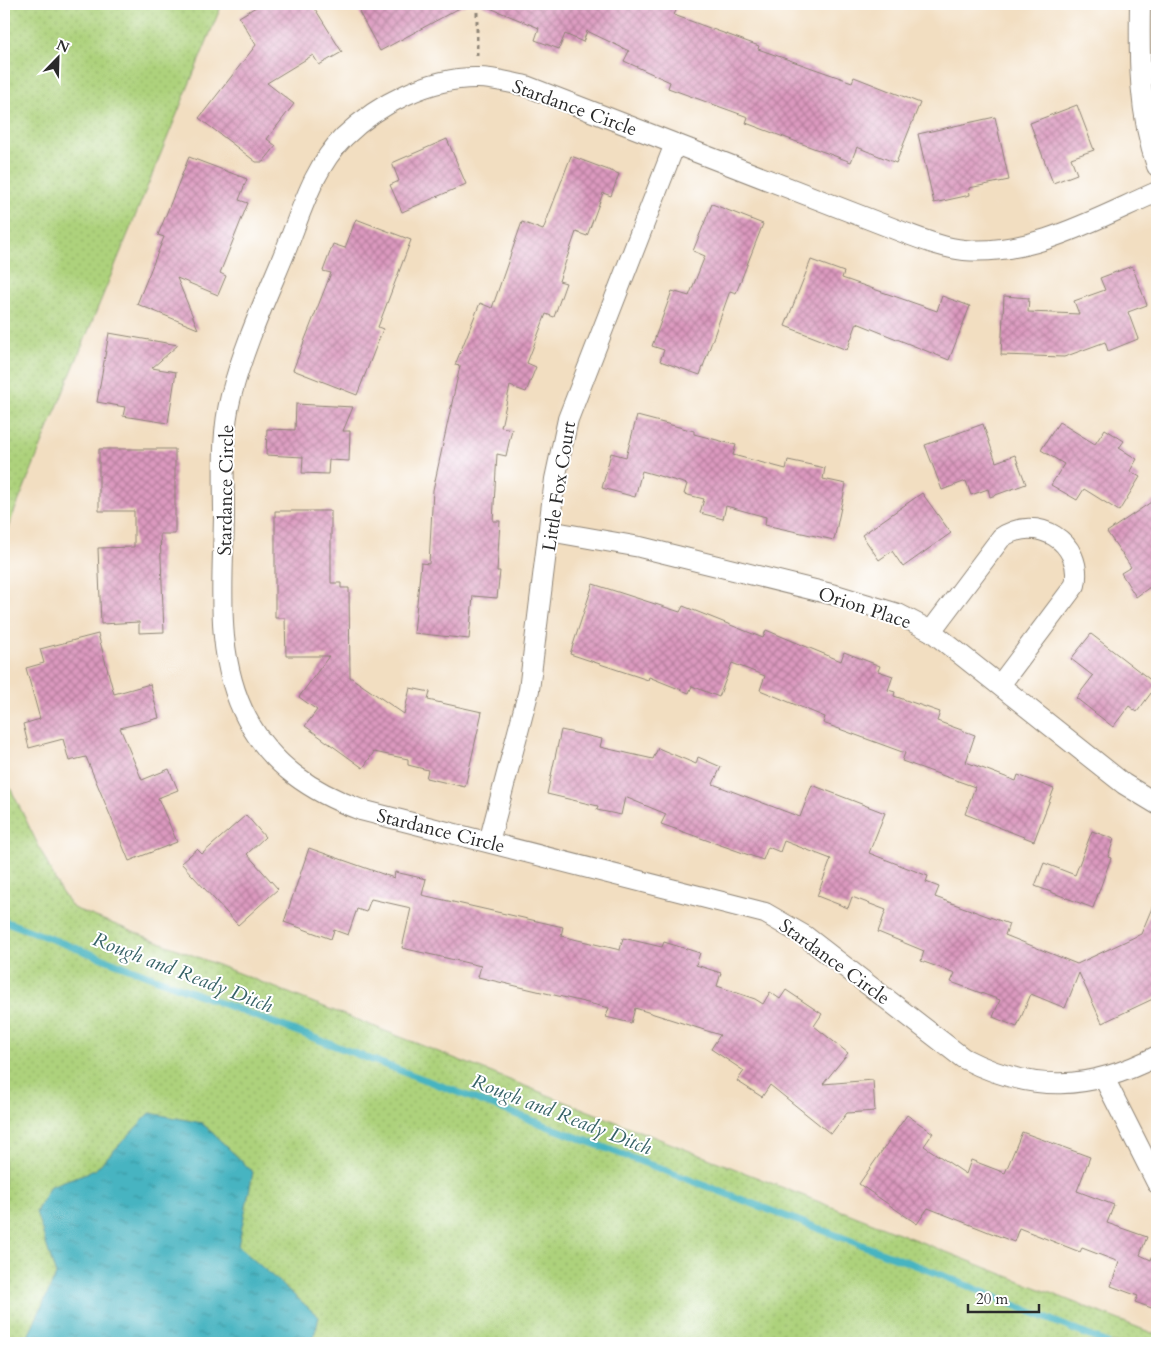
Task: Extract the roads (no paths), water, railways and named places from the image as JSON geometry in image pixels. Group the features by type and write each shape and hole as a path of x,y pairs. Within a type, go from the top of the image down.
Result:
{"street":[{"path":"1140,4 1140,72 1144,112 1157,166"},
{"name":"Stardance Circle","path":"1157,192 1056,236 1027,245 999,250 963,250 905,234 536,89 477,78 448,82 420,89 371,116 345,137 332,151 308,194 257,322 231,396 224,434 223,635 231,679 247,720 270,753 295,777 326,796 361,810 737,904 778,918 821,948 948,1047 990,1071 1014,1079 1037,1083 1069,1083 1104,1078 1157,1056"},
{"name":"Little Fox Court","path":"489,842 529,690 558,459 568,419 674,144"},
{"path":"931,631 1001,538 1012,531 1031,528 1057,538 1069,550 1074,560 1077,570 1075,586 1000,685"},
{"name":"Orion Place","path":"549,532 640,547 839,596 898,614 931,631 1124,784 1157,804"},
{"path":"1104,1078 1157,1183"}],"water":[{"path":"150,1113 202,1123 253,1172 238,1246 319,1317 312,1343 25,1343 56,1275 36,1212 50,1186 95,1170"}],"waterway":[{"name":"Rough and Ready Ditch","path":"4,921 939,1274 1107,1343"}]}
